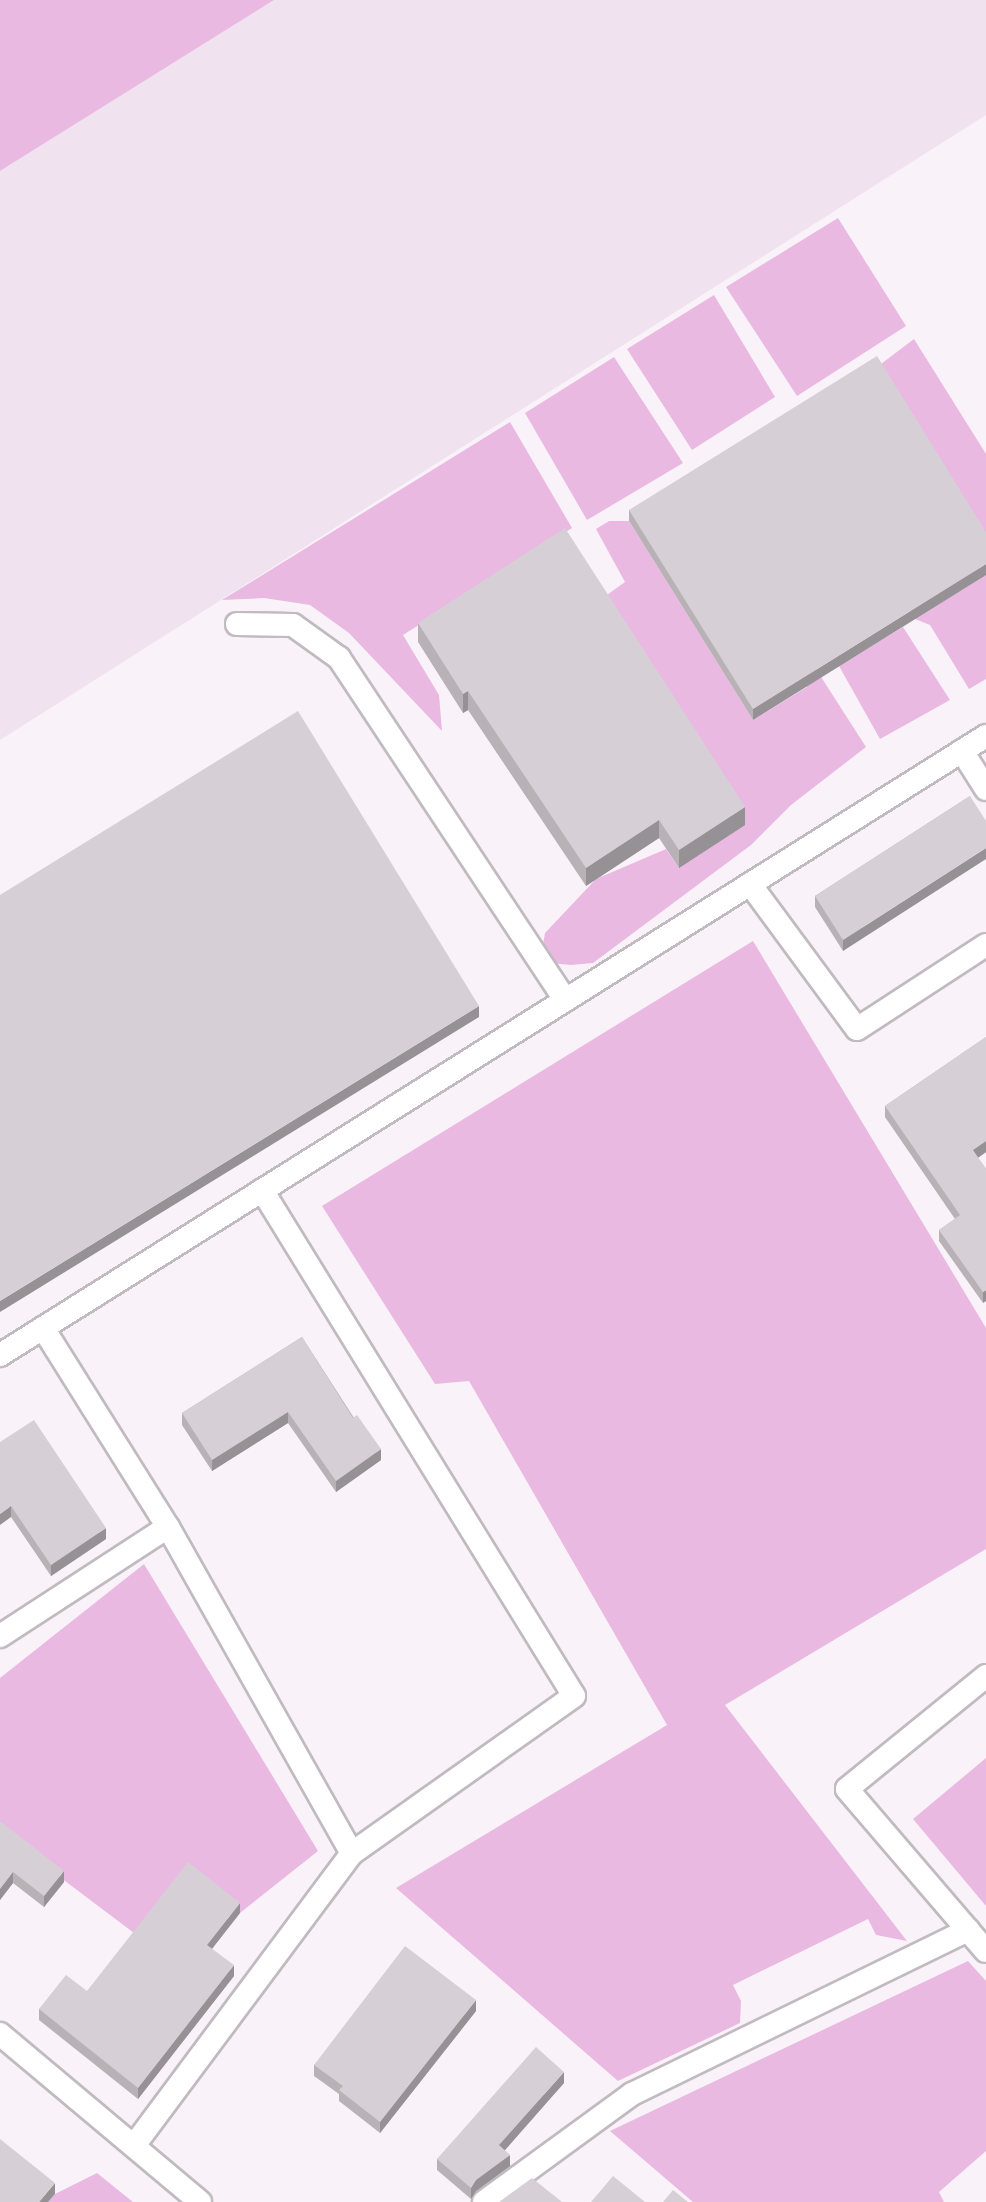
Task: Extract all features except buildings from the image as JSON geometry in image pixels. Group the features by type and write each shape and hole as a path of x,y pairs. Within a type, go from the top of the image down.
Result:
{"lane":[{"path":"237,624 293,625 339,658 565,1000"},
{"path":"0,1355 986,736"},
{"path":"962,751 986,789"},
{"path":"750,884 857,1029 986,945"},
{"path":"134,2145 352,1853 574,1696 262,1190"},
{"path":"43,1328 168,1527 352,1853"},
{"path":"0,1636 168,1527"},
{"path":"986,1676 847,1789 986,1951"},
{"path":"484,2202 632,2094 968,1930"},
{"path":"0,2034 200,2202"}],"shaded area":[{"path":"0,0 274,0 0,171"},
{"path":"274,0 986,0 986,115 0,740 0,171"},
{"path":"838,218 906,326 797,396 726,287"},
{"path":"714,295 775,397 692,450 627,349"},
{"path":"914,339 986,454 986,543 877,367"},
{"path":"614,357 683,463 587,520 525,413"},
{"path":"510,422 572,528 403,635 439,695 442,731 349,633 310,605 264,598 222,600"},
{"path":"848,512 986,575 986,679 969,689 930,625 915,619"},
{"path":"609,521 629,521 753,720 807,687 753,571 866,747 791,805 751,845 593,963 571,965 540,962 545,933 596,879 666,849 679,868 600,600 625,582 596,529"},
{"path":"903,627 950,700 880,739 839,666"},
{"path":"753,941 986,1328 986,1549 725,1705 907,1941 876,1935 868,1919 733,1985 741,2001 740,2023 618,2081 396,1888 667,1725 469,1381 435,1384 322,1206"},
{"path":"144,1564 318,1851 240,1913 138,1936 0,1832 0,1678"},
{"path":"986,1758 986,1906 913,1819"},
{"path":"968,1961 986,1981 986,2151 939,2192 944,2202 693,2202 610,2131"},
{"path":"97,2173 133,2202 48,2202 55,2194"}]}
